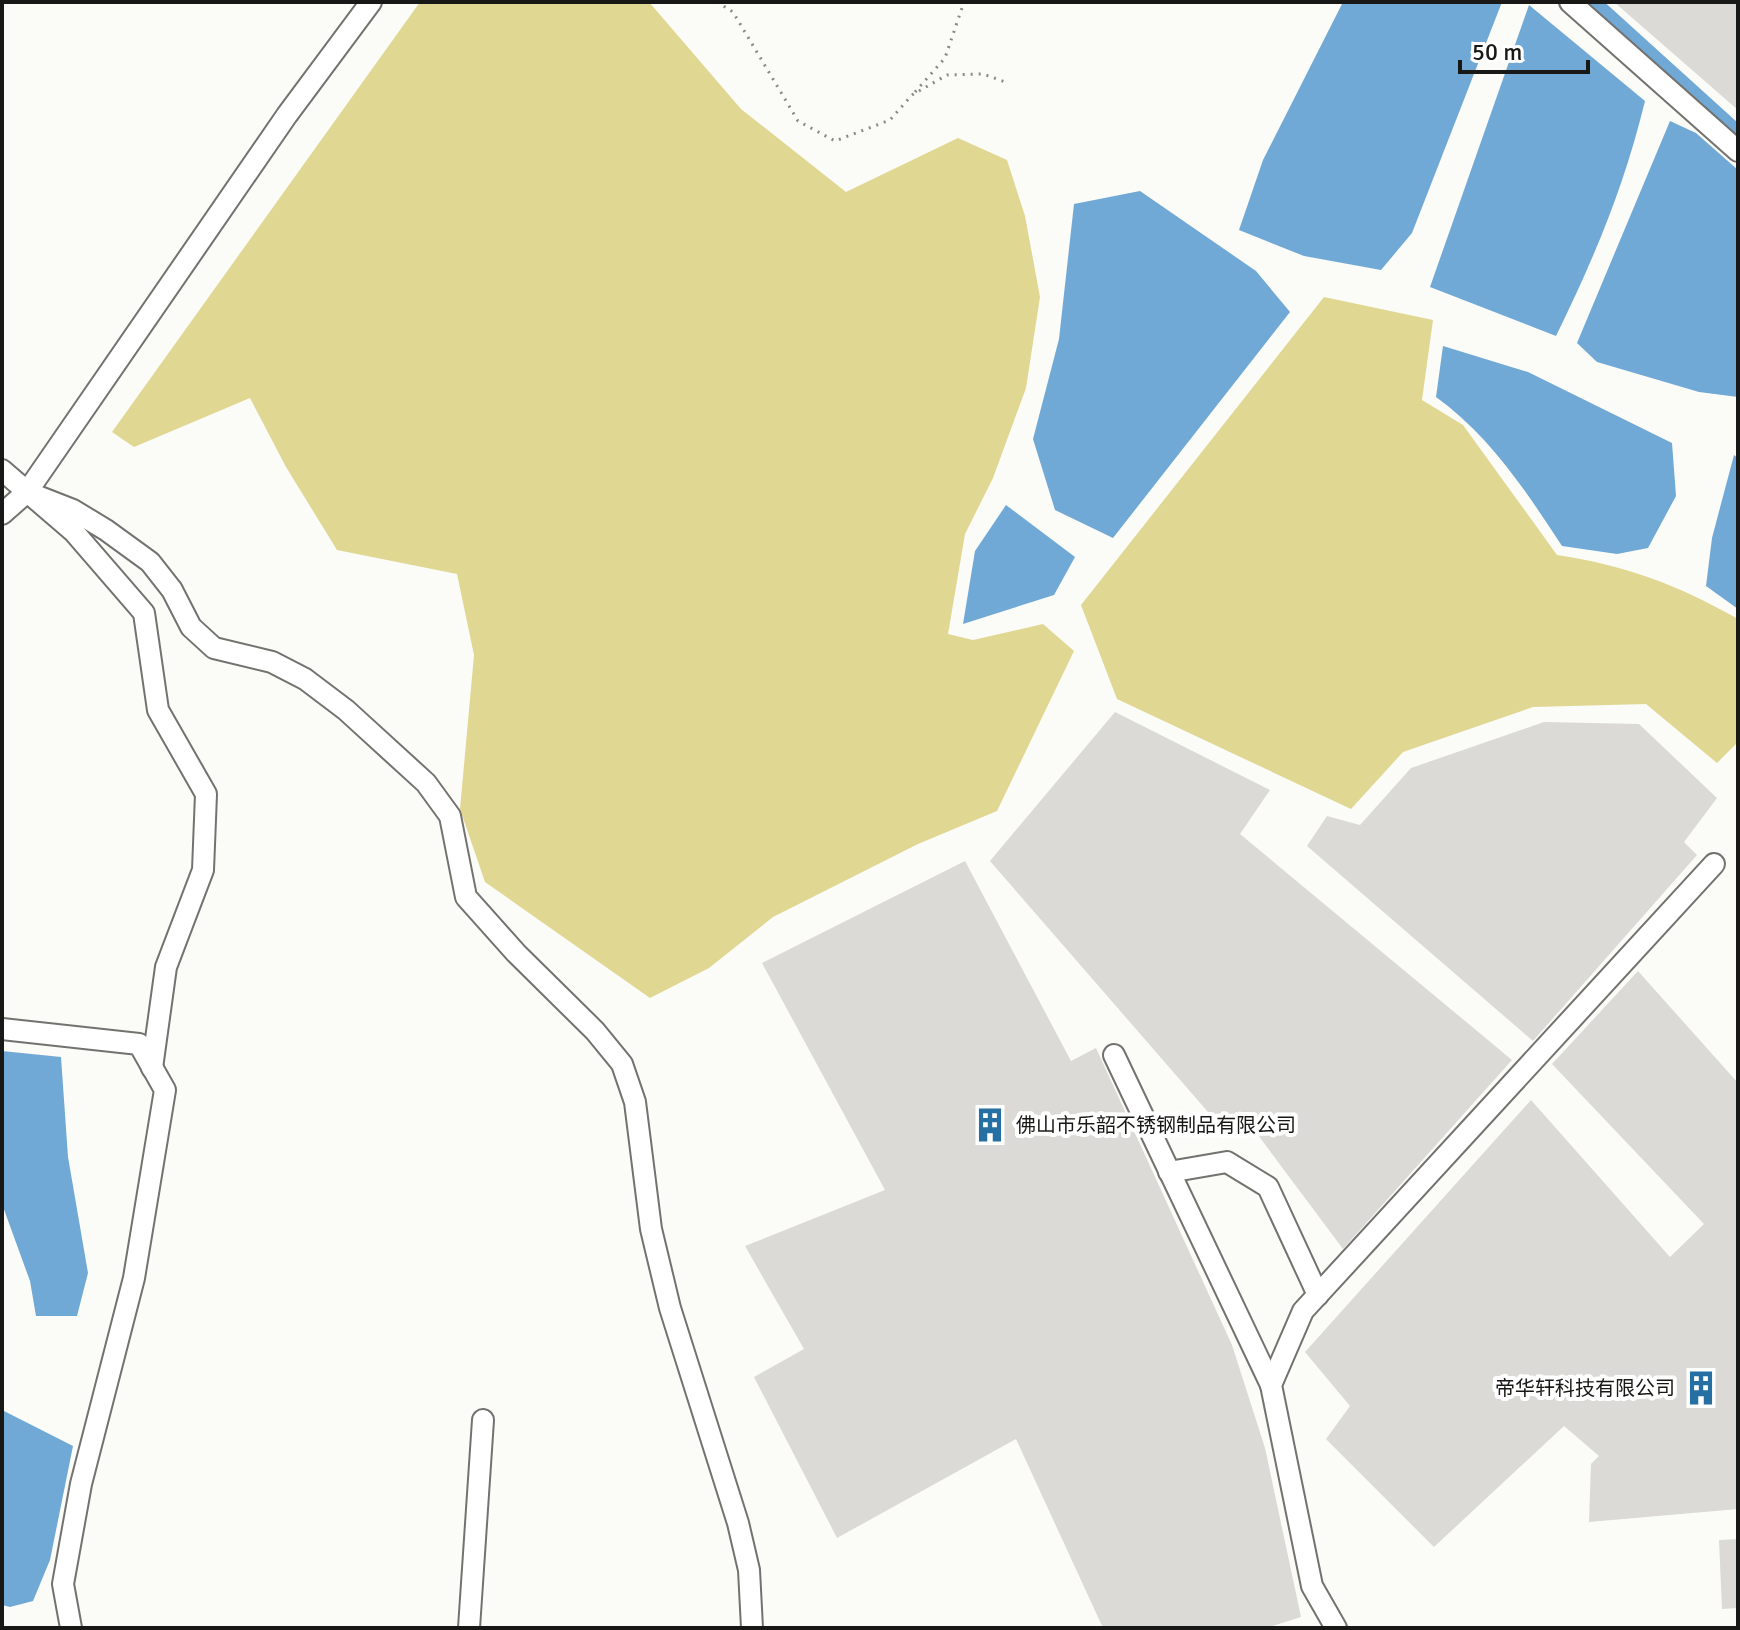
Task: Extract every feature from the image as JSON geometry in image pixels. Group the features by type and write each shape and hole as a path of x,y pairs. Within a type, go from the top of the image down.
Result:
{"street":[{"path":"2,514 27,492 287,115 371,2"},
{"path":"1570,2 1738,151"},
{"path":"2,470 74,532 144,613 158,710 206,794 203,870 166,967 152,1068"},
{"path":"27,492 73,510 150,562 172,590 191,627 214,648 272,662 305,679 346,710 426,783 450,816 466,897 516,953 595,1031 622,1064 635,1102 651,1229 670,1308 742,1538 749,1570 752,1628"},
{"path":"1271,1385 1303,1311 1714,864"},
{"path":"2,1029 139,1044 165,1090 134,1278 81,1484 65,1570 63,1584 71,1628"},
{"path":"1114,1055 1271,1385 1312,1586 1336,1628"},
{"path":"1169,1172 1227,1162 1268,1187 1318,1295"},
{"path":"469,1628 483,1420"}],"path":[{"path":"717,2 733,12 798,121 835,141 890,120 945,58 964,2"},
{"path":"912,95 947,75 983,74 1008,83"}],"shaded area":[{"path":"420,2 649,2 741,109 846,192 958,138 1007,160 1025,216 1040,297 1026,388 993,478 965,534 948,634 973,640 1043,624 1074,651 997,811 918,844 773,917 709,968 650,998 485,882 460,809 474,655 457,574 337,550 286,467 250,398 134,447 112,432"},
{"path":"1324,297 1433,320 1422,400 1463,425 1557,555 1606,564 1650,578 1738,619 1738,742 1717,763 1646,704 1533,707 1403,752 1351,809 1117,699 1081,605"}],"water":[{"path":"1343,2 1502,2 1412,233 1381,270 1304,256 1239,230 1263,160"},
{"path":"1529,5 1645,101 1628,163 1607,221 1556,336 1430,287"},
{"path":"1670,121 1696,133 1738,170 1738,397 1699,392 1597,362 1577,343"},
{"path":"1140,191 1256,271 1290,312 1113,538 1055,510 1033,439 1059,339 1074,204"},
{"path":"1443,346 1528,372 1672,443 1676,496 1648,548 1617,554 1562,546 1490,446 1436,397"},
{"path":"1734,455 1738,458 1738,609 1706,586 1712,538"},
{"path":"1006,505 1075,557 1054,595 963,624 975,551"},
{"path":"2,1051 61,1057 68,1157 88,1273 77,1316 36,1316 30,1281 2,1204"},
{"path":"2,1410 73,1446 50,1560 33,1601 10,1607 2,1605"}],"building":[{"path":"1614,2 1738,2 1738,110"},
{"path":"1115,712 1270,790 1240,834 1512,1060 1343,1249 1240,1111 1221,1127 990,861"},
{"path":"1544,722 1639,724 1717,798 1684,842 1697,855 1533,1041 1307,846 1327,816 1360,825 1411,768"},
{"path":"965,861 1071,1061 1096,1048 1232,1345 1265,1448 1301,1617 1266,1628 1103,1628 1016,1439 837,1538 754,1377 804,1349 745,1246 885,1190 762,963"},
{"path":"1638,971 1738,1083 1738,1509 1589,1522 1591,1464 1599,1456 1564,1426 1434,1547 1326,1439 1350,1406 1305,1352 1531,1100 1670,1257 1704,1224 1552,1064"},
{"path":"1738,1539 1738,1608 1722,1609 1719,1540"}],"waterway":[{"path":"1591,2 1738,135"}],"place":[{"name":"佛山市乐韶不锈钢制品有限公司","path":"990,1125"},
{"name":"帝华轩科技有限公司","path":"1701,1388"}]}
